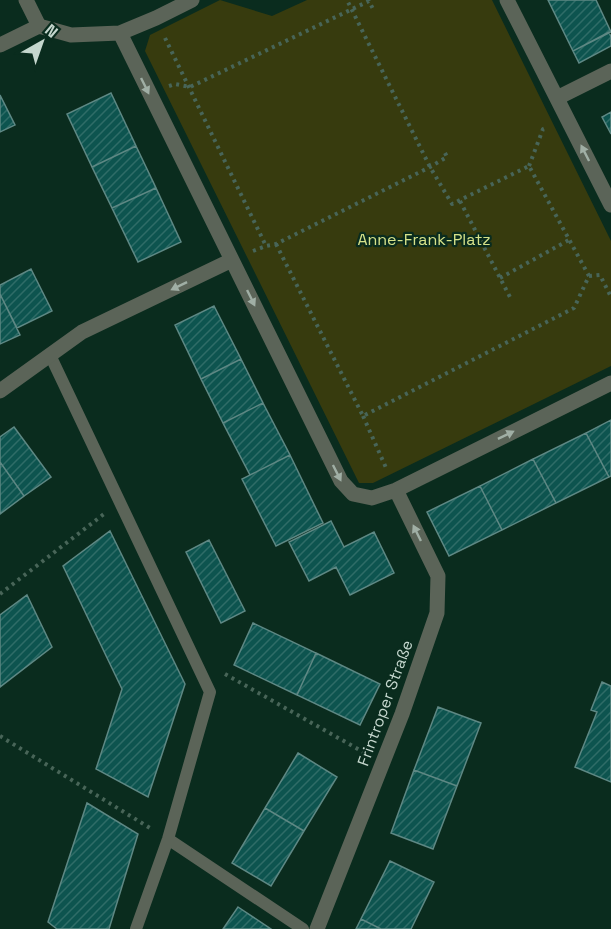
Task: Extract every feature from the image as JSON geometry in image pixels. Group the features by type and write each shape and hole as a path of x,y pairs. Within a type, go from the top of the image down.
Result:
{"street":[{"path":"26,0 39,27"},
{"path":"0,45 39,27 72,35 120,33 192,0"},
{"path":"507,0 611,205"},
{"path":"120,33 341,481 352,494 372,498 396,490 611,383"},
{"path":"557,98 611,71"},
{"path":"0,391 82,332 232,260"},
{"name":"Frintroper Straße","path":"317,929 402,714 437,613 438,576 396,490"}],"lane":[{"path":"50,356 210,692 168,839 136,929"},
{"path":"168,839 303,929"}],"path":[{"path":"347,0 430,167 452,204 529,166 543,129 567,118"},
{"path":"149,93 175,84 190,87 369,1 373,9"},
{"path":"156,18 266,246"},
{"path":"232,260 276,244 430,167 447,157 443,149"},
{"path":"529,166 589,276"},
{"path":"460,201 511,299"},
{"path":"500,278 569,240"},
{"path":"276,244 363,416 396,490"},
{"path":"589,276 600,275 611,297"},
{"path":"363,416 574,308 589,276"},
{"path":"0,594 119,502"},
{"path":"193,656 383,763"},
{"path":"0,736 168,839"}],"green space":[{"name":"Anne-Frank-Platz","path":"220,0 272,16 307,0 492,0 611,241 611,366 373,483 359,483 145,51 150,35"}],"building":[{"path":"548,0 596,0 611,32 573,51"},
{"path":"609,32 611,46 579,63 573,51"},
{"path":"111,93 136,146 92,167 67,114"},
{"path":"0,95 15,125 0,132"},
{"path":"611,112 611,134 602,117"},
{"path":"136,146 156,188 112,208 92,167"},
{"path":"156,188 181,242 138,262 112,208"},
{"path":"31,269 52,311 17,328 0,294 0,285"},
{"path":"0,294 20,335 0,344"},
{"path":"214,306 241,359 201,379 175,325"},
{"path":"241,359 263,403 223,423 201,379"},
{"path":"263,403 290,455 250,475 223,423"},
{"path":"611,420 611,476 609,477 586,433"},
{"path":"14,427 51,477 24,496 0,462 0,437"},
{"path":"586,433 609,477 556,503 533,459"},
{"path":"290,455 323,523 276,546 242,479"},
{"path":"533,459 556,503 502,530 480,486"},
{"path":"0,462 24,496 0,514"},
{"path":"480,486 502,530 449,556 427,512"},
{"path":"331,521 344,547 374,532 394,573 350,595 336,567 309,581 289,542"},
{"path":"110,531 185,684 148,797 96,769 122,689 63,566"},
{"path":"209,540 245,611 221,623 186,552"},
{"path":"27,595 52,647 0,687 0,615"},
{"path":"253,623 316,653 297,695 234,665"},
{"path":"316,653 380,684 360,725 297,695"},
{"path":"602,682 611,686 611,782 575,767 597,712 591,710"},
{"path":"438,707 481,723 457,786 414,770"},
{"path":"298,753 337,777 304,831 265,808"},
{"path":"414,770 457,786 433,849 391,833"},
{"path":"87,803 138,834 109,929 57,929 48,922"},
{"path":"265,808 304,831 271,886 232,863"},
{"path":"390,861 434,882 411,929 381,929 361,919"},
{"path":"238,907 271,929 223,929"},
{"path":"361,919 381,929 356,929"}]}
